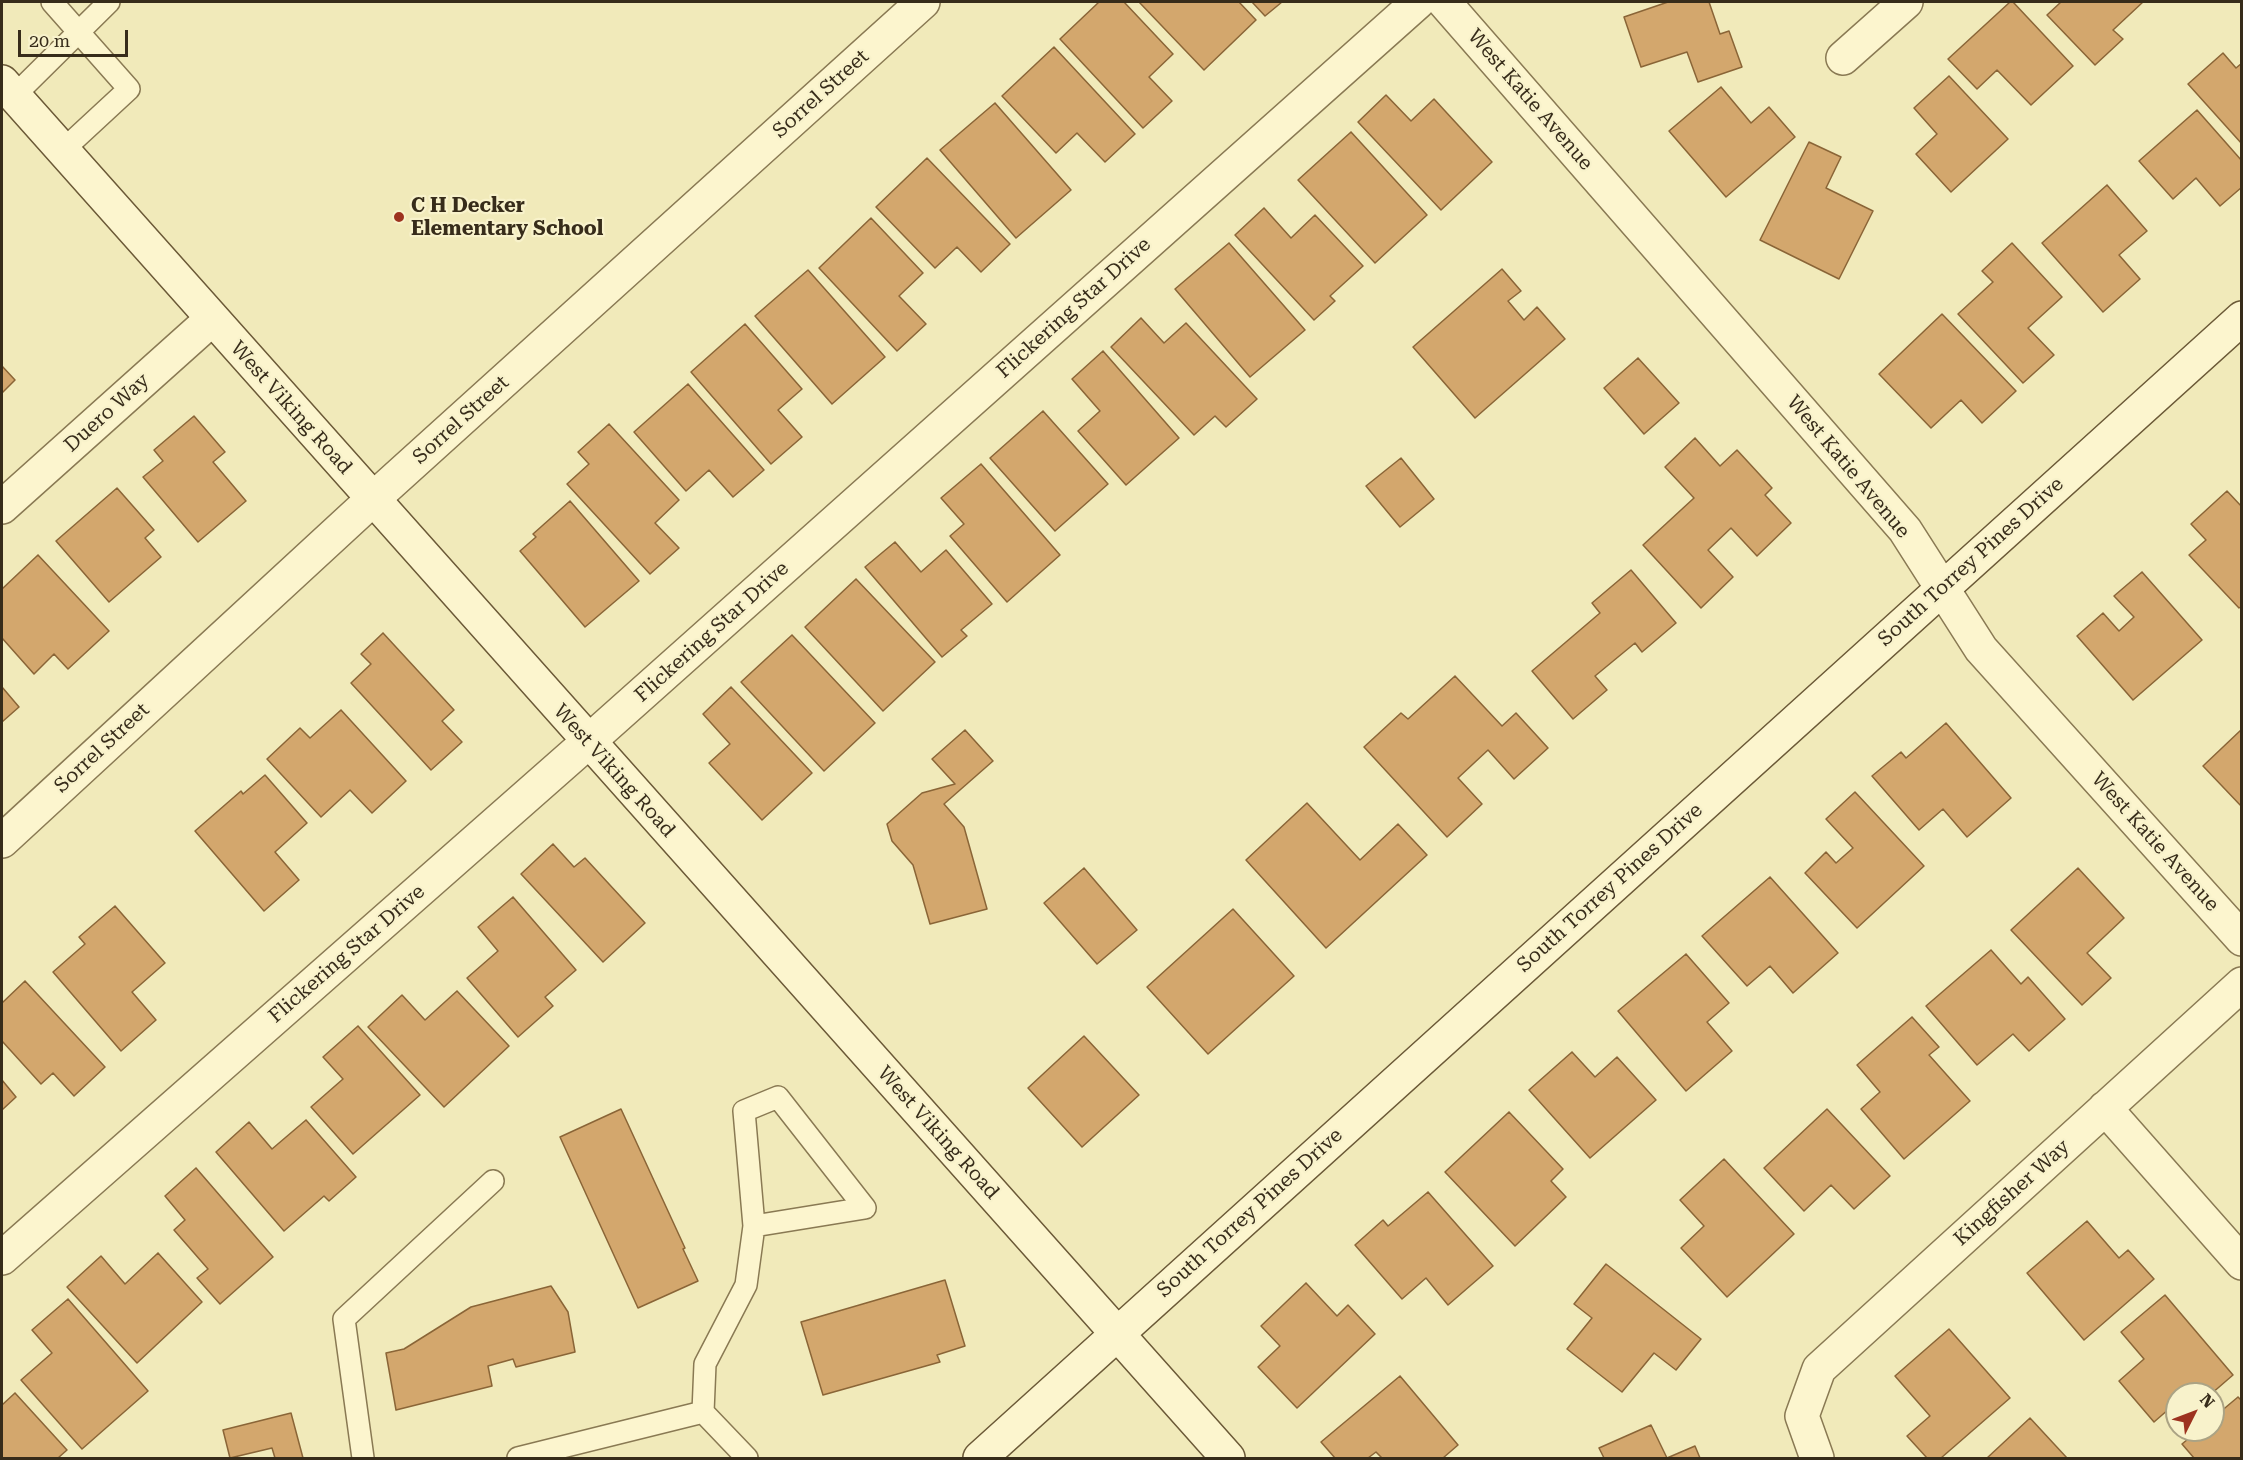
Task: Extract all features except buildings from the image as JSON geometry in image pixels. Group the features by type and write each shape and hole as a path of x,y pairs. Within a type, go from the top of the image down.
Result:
{"street":[{"name":"Sorrel Street","path":"2,841 373,499 923,2"},
{"name":"Flickering Star Drive","path":"2,1258 588,742 1418,2"},
{"name":"West Katie Avenue","path":"1444,2 1905,530 1981,649 2241,939"},
{"path":"1843,58 1906,2"},
{"name":"West Viking Road","path":"8,89 1228,1458"},
{"name":"South Torrey Pines Drive","path":"980,1458 2241,318"},
{"name":"Duero Way","path":"2,507 212,319"},
{"name":"Kingfisher Way","path":"1817,1458 1802,1416 1819,1369 2241,984"},
{"path":"2105,1108 2241,1263"}],"lane":[{"path":"52,2 129,89 62,151"},
{"path":"8,89 79,31 109,2"},
{"path":"747,1458 703,1412 705,1364 746,1285 754,1226 744,1111 778,1097 865,1209 754,1226"},
{"path":"363,1458 344,1319 493,1181"},
{"path":"518,1458 703,1412"}],"place":[{"name":"C H Decker Elementary School","path":"399,217"}]}
